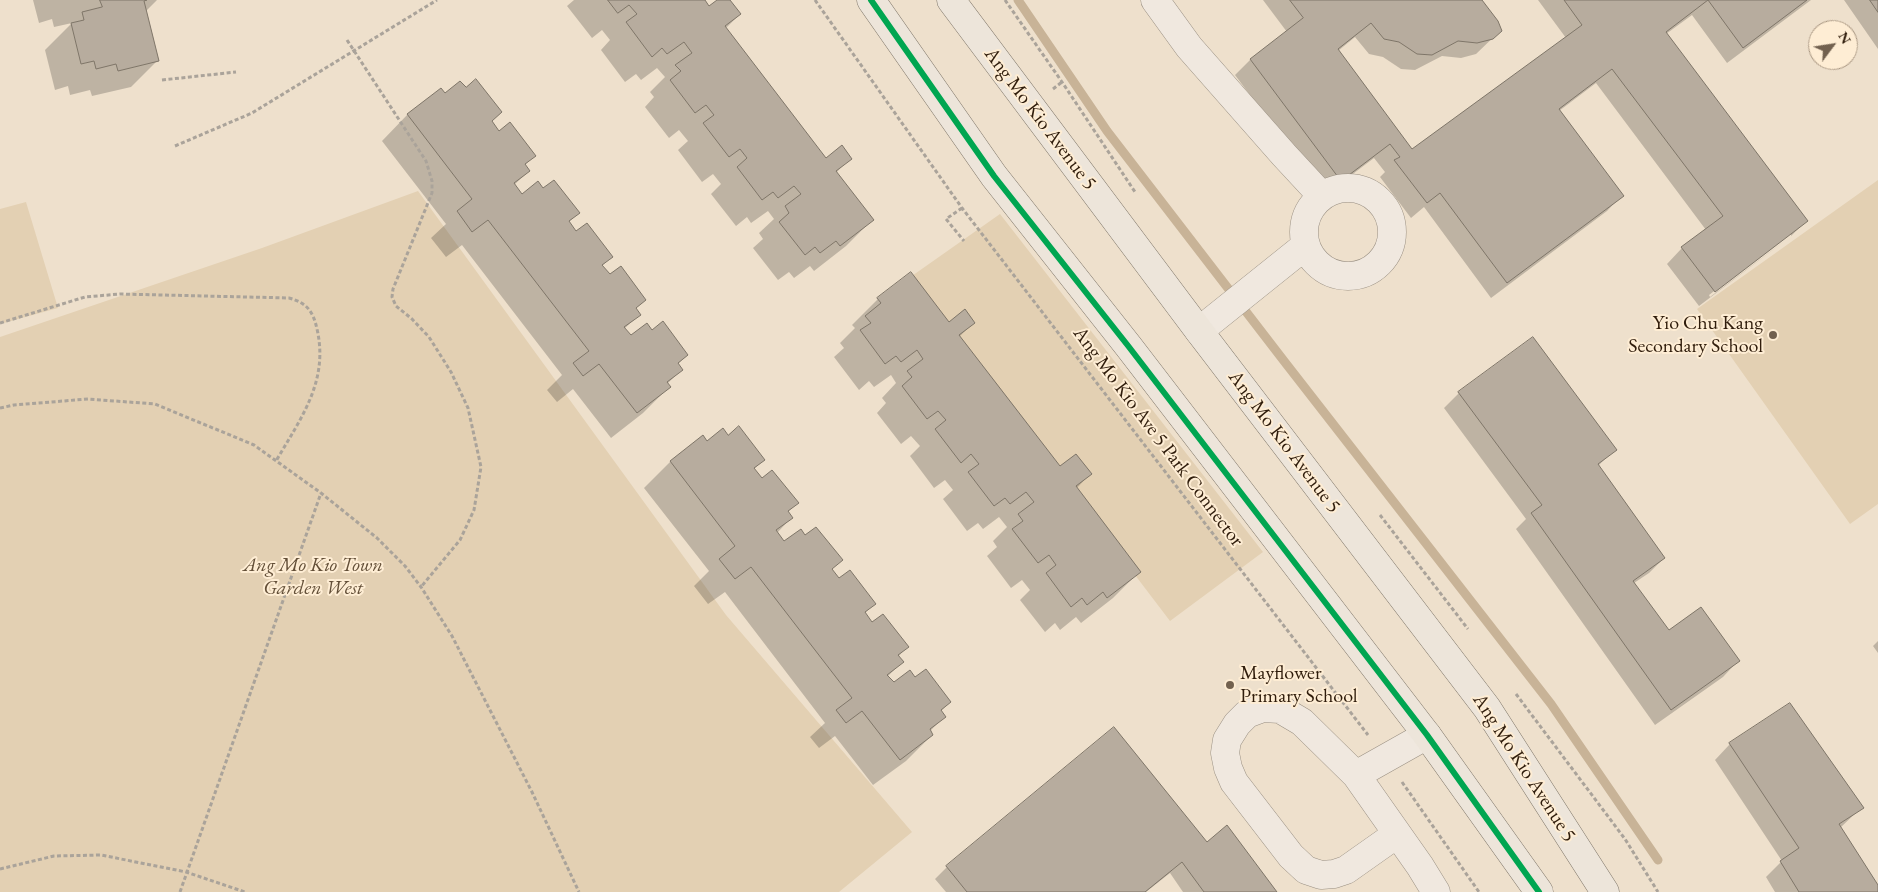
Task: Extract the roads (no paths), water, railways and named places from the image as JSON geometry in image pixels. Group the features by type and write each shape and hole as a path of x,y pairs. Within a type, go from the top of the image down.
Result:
{"main road":[{"path":"871,0 994,176 1135,354 1427,735 1539,892"},
{"name":"Ang Mo Kio Avenue 5","path":"950,0 1199,331 1487,708 1604,892"}],"lane":[{"path":"1155,0 1189,47 1322,196"},
{"path":"1357,187 1378,198 1391,217 1393,241 1382,262 1363,275 1340,276 1319,266 1305,246 1304,223 1314,202 1334,188 1357,187"},
{"path":"1199,331 1305,246"},
{"path":"1397,834 1346,870 1334,874 1321,874 1306,870 1291,856 1234,782 1228,768 1225,753 1226,740 1237,724 1248,714 1263,708 1280,709 1302,722 1356,775 1420,866 1436,892"},
{"path":"1356,775 1427,735"}],"waterway":[{"path":"1018,0 1107,131 1551,704 1658,860"}],"place":[{"name":"Yio Chu Kang Secondary School","path":"1773,335"},
{"name":"Mayflower Primary School","path":"1230,685"}],"park label":[{"name":"Ang Mo Kio Town Garden West","path":"313,578"}]}
